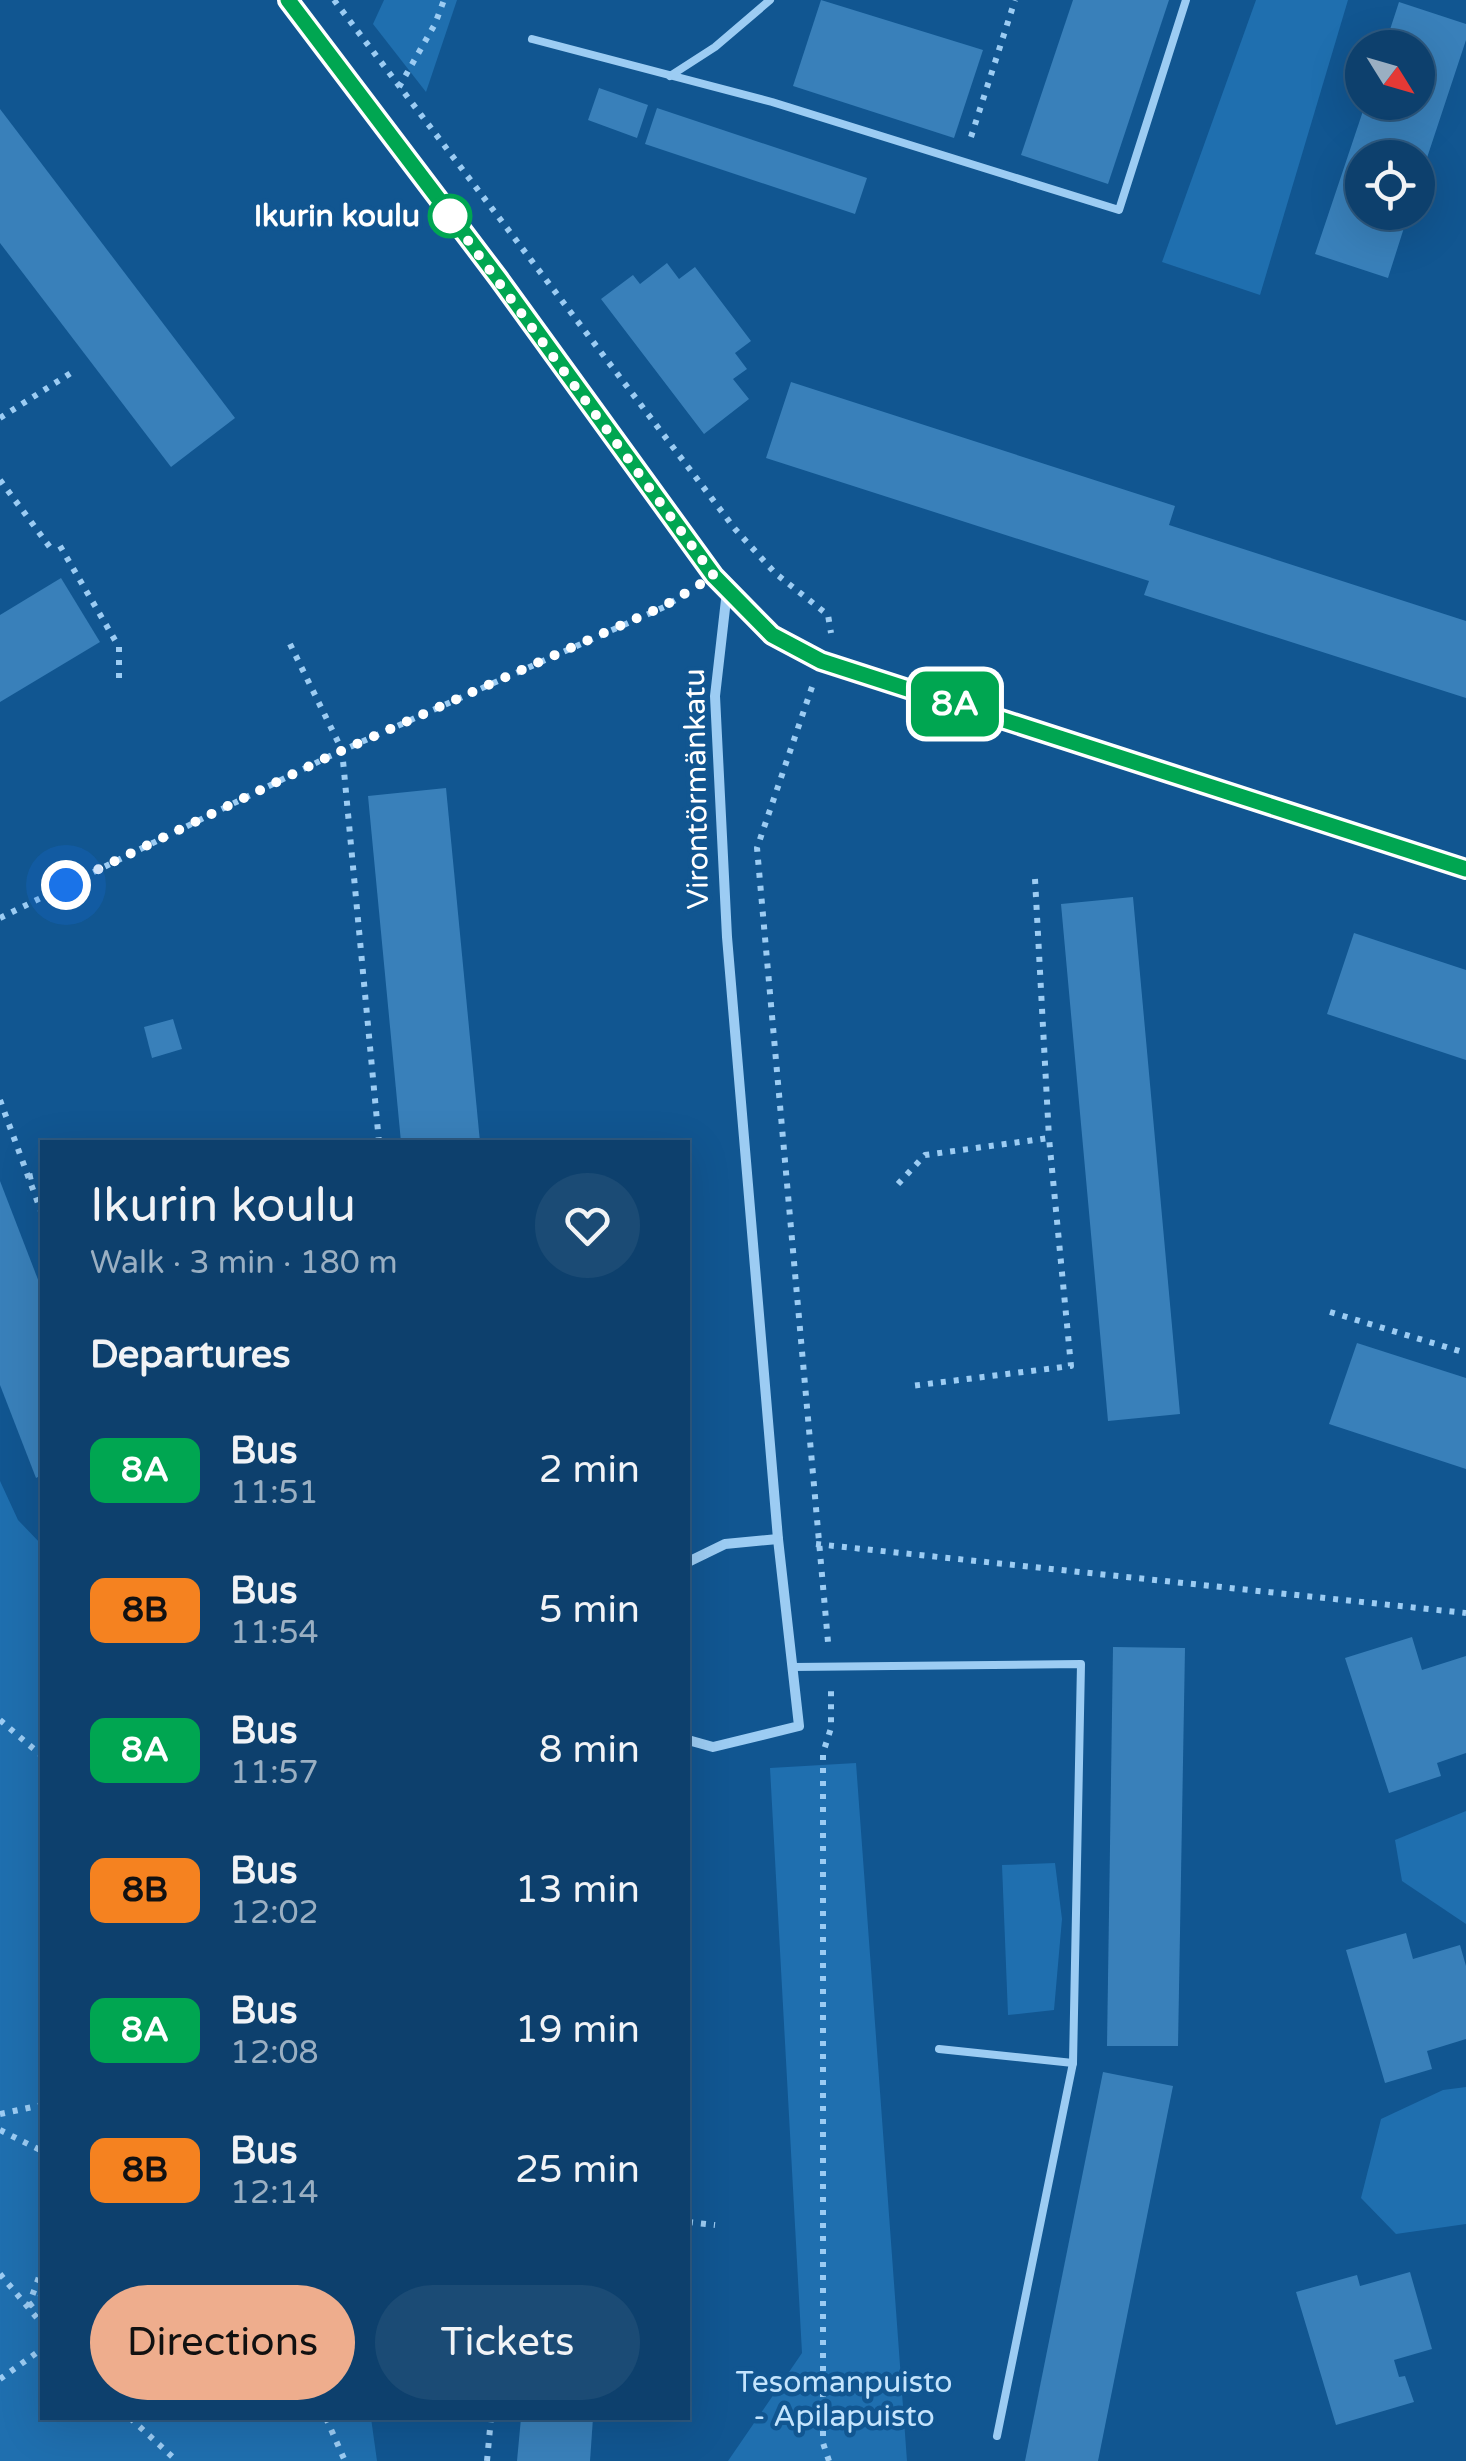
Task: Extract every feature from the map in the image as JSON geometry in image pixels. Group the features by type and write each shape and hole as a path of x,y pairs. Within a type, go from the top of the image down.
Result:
{"street":[{"path":"288,0 499,279 714,576 772,635 821,661 1466,869"},
{"name":"Virontörmänkatu","path":"690,1741 713,1747 800,1726 778,1540 727,937 715,696 727,591"},
{"path":"690,1561 725,1544 778,1540"}],"lane":[{"path":"670,76 715,47 770,0"},
{"path":"532,39 670,76 1119,210 1186,0"},
{"path":"794,1666 1081,1664 1073,2063 997,2436"},
{"path":"939,2049 1073,2063"}],"path":[{"path":"399,87 444,0"},
{"path":"963,162 1015,0"},
{"path":"0,418 74,371"},
{"path":"0,480 56,548 119,647 119,678"},
{"path":"0,918 342,750 664,606 714,576"},
{"path":"290,644 342,750 379,1140"},
{"path":"910,1386 1071,1366 1050,1138 1034,879"},
{"path":"0,1100 40,1209"},
{"path":"898,1184 925,1155 1050,1138"},
{"path":"28,1176 40,1174"},
{"path":"1330,1312 1466,1353"},
{"path":"778,1540 1466,1613"},
{"path":"0,1720 40,1754"},
{"path":"823,1752 823,2442 829,2461"},
{"path":"0,2114 40,2106"},
{"path":"0,2130 40,2150"},
{"path":"690,2222 715,2226"},
{"path":"0,2274 40,2322"},
{"path":"28,2307 40,2274"},
{"path":"28,2307 40,2298"},
{"path":"0,2379 40,2350"},
{"path":"132,2420 177,2461"},
{"path":"327,2420 345,2461"},
{"path":"487,2461 490,2420"}],"green space":[{"path":"384,0 457,0 426,92 373,24"},
{"path":"1256,0 1348,0 1260,295 1162,262"},
{"path":"0,1481 18,1520 40,1543 40,2420 371,2420 377,2461 0,2461"},
{"name":"Tesomanpuisto - Apilapuisto","path":"856,1763 907,2461 728,2461 802,2353 770,1768"},
{"path":"1466,1811 1466,1924 1402,1881 1395,1840"},
{"path":"1055,1863 1062,1919 1054,2010 1008,2015 1002,1865"},
{"path":"1466,2087 1466,2224 1396,2234 1361,2198 1381,2119 1443,2090"}],"building":[{"path":"821,0 983,50 954,138 793,86"},
{"path":"1073,0 1169,0 1108,184 1021,155"},
{"path":"1399,2 1466,24 1466,40 1433,140 1353,140 1360,120 1435,120 1435,30 1390,30"},
{"path":"599,88 648,105 637,138 588,120"},
{"path":"657,108 867,178 855,214 645,144"},
{"path":"0,109 235,418 171,467 0,243"},
{"path":"1345,165 1345,230 1403,230 1388,278 1315,254"},
{"path":"667,263 679,279 695,267 751,341 735,353 747,369 733,379 749,399 704,434 601,299 633,275 640,284"},
{"path":"791,382 1175,506 1169,525 1466,621 1466,698 1144,595 1149,581 766,458"},
{"path":"61,578 100,642 0,702 0,615"},
{"path":"446,788 480,1140 401,1140 368,796"},
{"path":"1133,897 1180,1414 1108,1421 1061,904"},
{"path":"1354,933 1466,970 1466,1060 1327,1014"},
{"path":"173,1019 182,1049 152,1058 144,1027"},
{"path":"0,1181 40,1285 40,1476 36,1478 0,1385"},
{"path":"1357,1343 1466,1378 1466,1469 1329,1424"},
{"path":"1412,1637 1422,1670 1466,1656 1466,1753 1437,1763 1441,1776 1389,1793 1345,1658"},
{"path":"1113,1647 1185,1648 1178,2046 1107,2046"},
{"path":"1406,1933 1413,1959 1460,1945 1466,1966 1466,2039 1427,2051 1432,2069 1385,2083 1346,1950"},
{"path":"1103,2072 1173,2086 1098,2461 1025,2461"},
{"path":"1410,2272 1432,2349 1394,2360 1399,2377 1405,2376 1414,2402 1336,2425 1296,2292 1357,2275 1360,2286"},
{"path":"521,2420 593,2420 590,2461 517,2461"}],"bus line":[{"name":"8A","path":"288,0 499,279 714,576 772,635 821,661 1466,869"}],"place":[{"name":"Ikurin koulu","path":"450,216"}],"route":[{"path":"66,885 330,756 664,606 714,576 450,216"}]}
